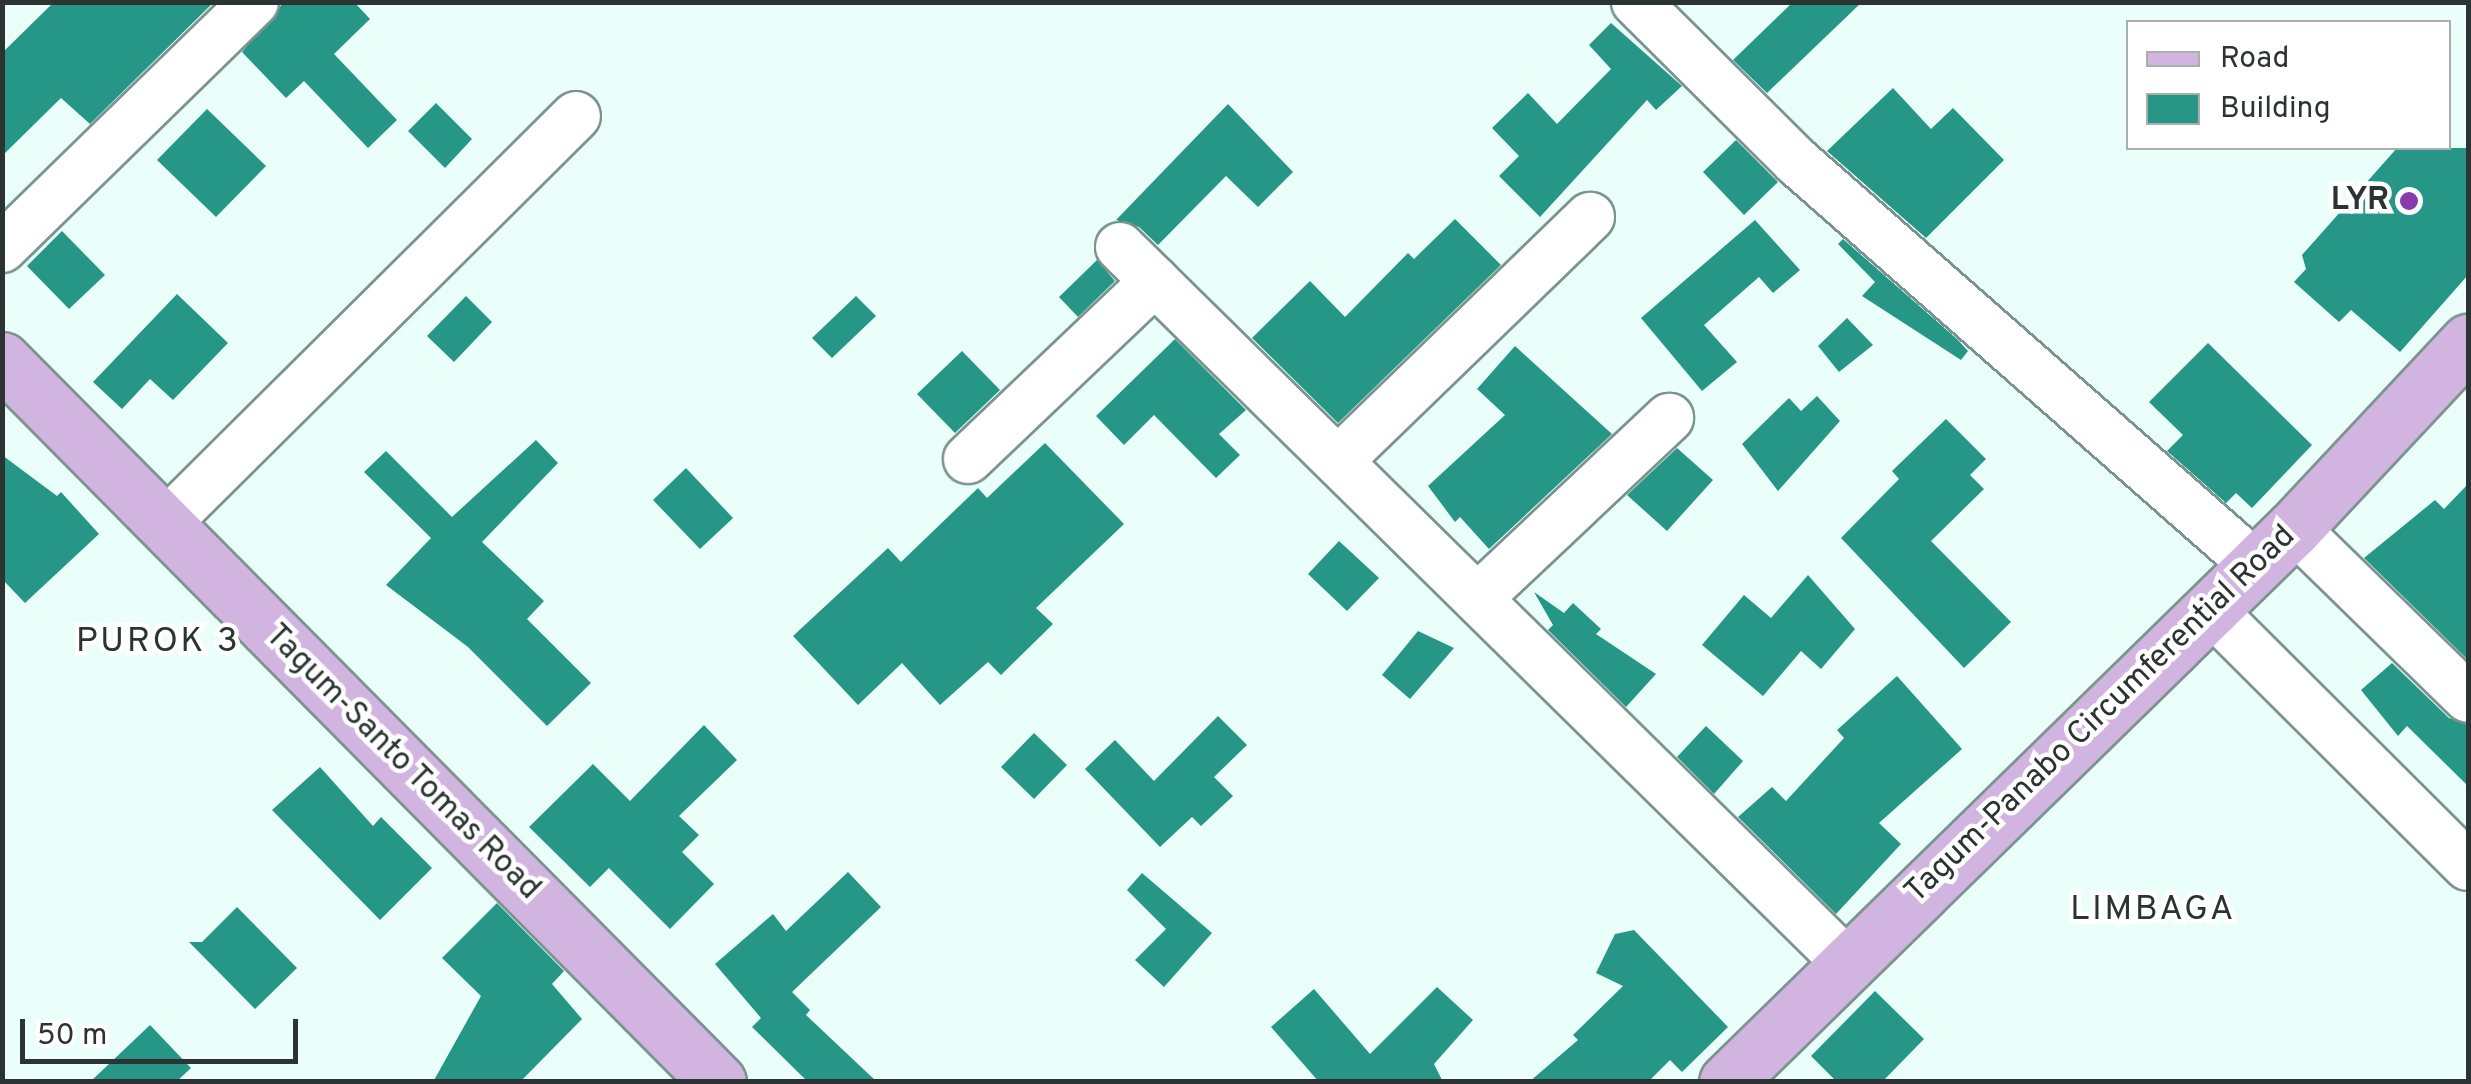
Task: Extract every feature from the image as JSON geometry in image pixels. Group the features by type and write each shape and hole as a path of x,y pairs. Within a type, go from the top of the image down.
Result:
{"main road":[{"name":"Tagum-Panabo Circumferential Road","path":"1727,1082 2294,528 2468,342"},
{"name":"Tagum-Santo Tomas Road","path":"2,360 718,1082"}],"street":[{"path":"2,248 254,2"},
{"path":"1636,2 1810,174 2256,565"},
{"path":"165,524 576,116"},
{"path":"1338,462 1590,217"},
{"path":"1120,246 1480,596 1848,964"},
{"path":"968,459 1155,281"},
{"path":"1480,596 1669,418"},
{"path":"2294,528 2468,697"},
{"path":"2210,609 2468,866"}],"building":[{"path":"54,2 214,2 90,124 61,98 2,156 2,53"},
{"path":"284,2 354,2 370,19 334,54 397,120 368,148 304,81 286,98 242,52"},
{"path":"1793,2 1862,2 1767,93 1733,60"},
{"path":"1611,23 1682,86 1656,110 1647,100 1540,217 1499,176 1519,156 1492,128 1528,93 1557,124 1611,69 1589,45"},
{"path":"1893,88 1931,129 1953,108 2004,160 1926,238 1827,151"},
{"path":"436,103 472,139 445,168 408,131"},
{"path":"1228,104 1293,172 1258,207 1226,176 1158,245 1139,227 1116,220"},
{"path":"207,109 266,166 216,217 157,160"},
{"path":"1736,140 1778,182 1744,215 1703,172"},
{"name":"LYR","path":"2468,148 2468,275 2400,352 2351,310 2339,322 2294,282 2306,269 2302,255 2395,150"},
{"path":"1455,219 1501,265 1338,423 1252,338 1310,281 1345,317 1408,253 1414,259"},
{"path":"1755,220 1800,270 1773,293 1759,277 1704,325 1737,362 1702,391 1641,318"},
{"path":"62,231 105,275 69,309 27,266"},
{"path":"1843,239 1957,339 1968,351 1961,360 1862,296 1875,282 1838,244"},
{"path":"1097,260 1115,281 1078,317 1059,297"},
{"path":"177,294 228,343 173,400 150,379 122,409 93,382"},
{"path":"466,296 492,322 454,362 427,336"},
{"path":"856,296 876,316 832,358 812,338"},
{"path":"1847,318 1873,345 1839,372 1818,346"},
{"path":"1175,339 1246,410 1219,434 1240,455 1216,478 1154,415 1124,445 1096,416"},
{"path":"2208,343 2312,445 2252,508 2236,493 2226,503 2167,451 2183,435 2149,402"},
{"path":"1515,346 1612,434 1489,549 1460,517 1455,522 1428,486 1505,415 1477,389"},
{"path":"962,351 1000,390 955,433 917,394"},
{"path":"1817,396 1840,421 1778,491 1742,444 1789,398 1801,411"},
{"path":"1946,419 1986,459 1970,475 1984,489 1931,541 2011,622 1964,668 1841,538 1899,479 1892,471"},
{"path":"536,440 558,463 482,542 544,601 527,619 591,683 547,726 468,647 386,585 431,538 364,472 386,451 452,517"},
{"path":"1045,443 1124,524 1036,608 1053,624 1001,675 988,662 940,705 902,663 858,705 793,636 888,548 901,562 978,488 987,498"},
{"path":"1677,448 1713,480 1667,531 1627,495"},
{"path":"2,455 57,496 61,492 99,534 25,603 2,579"},
{"path":"686,468 733,518 700,549 653,500"},
{"path":"2468,484 2468,660 2364,558 2435,500 2444,509"},
{"path":"1339,541 1379,578 1347,611 1308,574"},
{"path":"1808,575 1855,629 1821,669 1801,651 1763,696 1702,645 1744,595 1771,618"},
{"path":"1534,592 1564,613 1573,603 1601,629 1596,634 1656,674 1626,707 1548,630 1553,625"},
{"path":"1418,631 1454,648 1410,699 1382,675"},
{"path":"2392,663 2449,718 2468,725 2468,786 2407,726 2398,736 2361,690"},
{"path":"1897,676 1962,749 1879,823 1901,844 1836,914 1738,817 1772,787 1786,801 1844,738 1837,730"},
{"path":"1218,716 1247,745 1214,777 1233,796 1201,826 1192,817 1160,847 1085,769 1115,740 1154,781"},
{"path":"704,725 737,760 679,816 699,835 682,852 714,884 670,929 609,868 590,887 529,827 593,764 630,801"},
{"path":"1706,726 1743,761 1714,794 1677,757"},
{"path":"1034,733 1067,765 1034,799 1001,767"},
{"path":"320,767 373,826 381,817 432,868 380,920 272,810"},
{"path":"848,872 881,907 792,992 810,1010 806,1015 877,1082 808,1082 752,1027 761,1018 715,964 773,914 786,931"},
{"path":"1142,873 1212,933 1164,987 1135,960 1166,929 1127,890"},
{"path":"497,903 564,971 552,984 582,1019 520,1082 433,1082 481,996 442,958"},
{"path":"237,907 297,968 255,1009 189,942 202,942"},
{"path":"1634,930 1728,1027 1682,1072 1670,1060 1648,1082 1529,1082 1578,1040 1573,1035 1623,986 1596,973 1615,934"},
{"path":"1437,987 1473,1020 1434,1064 1443,1082 1319,1082 1271,1027 1314,989 1370,1054"},
{"path":"1875,991 1924,1039 1882,1082 1837,1082 1811,1056"},
{"path":"150,1025 191,1068 176,1082 90,1082"}],"place":[{"name":"LYR","path":"2409,201"}],"district":[{"name":"PUROK 3","path":"158,642"},
{"name":"LIMBAGA","path":"2153,910"}]}
